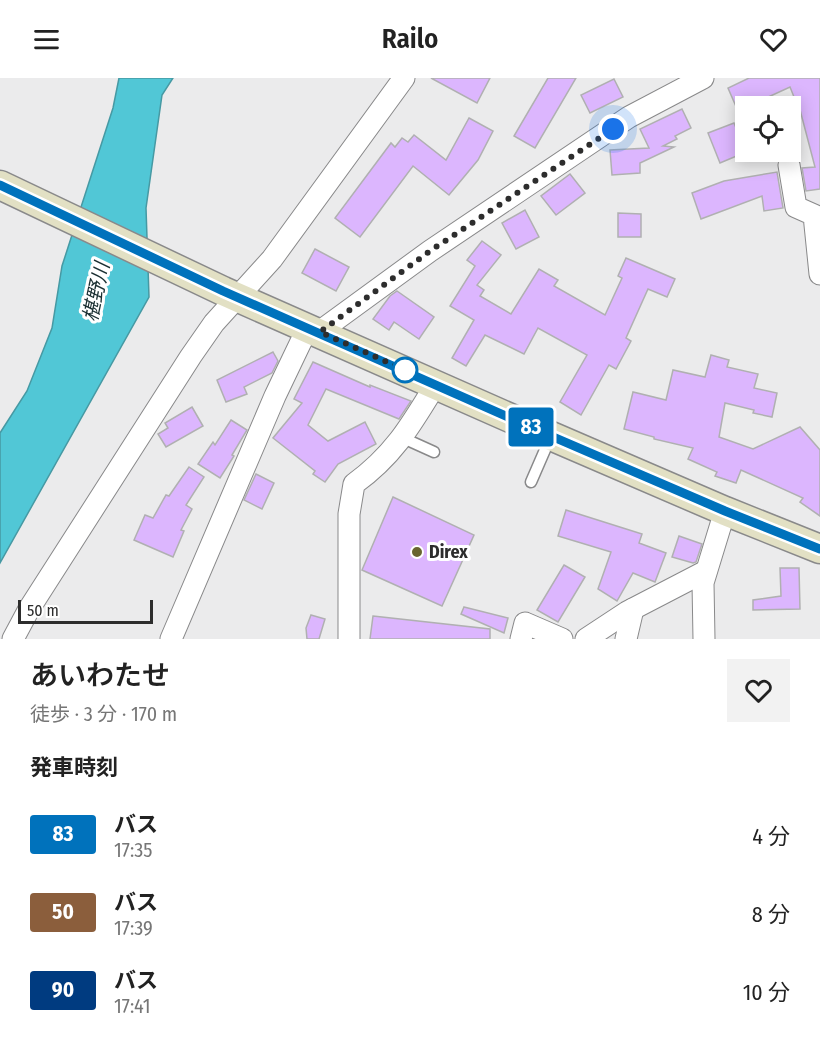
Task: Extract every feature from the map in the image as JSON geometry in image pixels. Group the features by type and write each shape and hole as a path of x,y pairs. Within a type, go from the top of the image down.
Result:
{"main road":[{"path":"0,185 230,293 551,436 820,549"}],"street":[{"path":"13,639 29,609 154,411 214,323 230,293 272,259 404,78"},
{"path":"171,639 275,396 314,329 629,117 703,78"},
{"path":"789,165 796,207 814,215 820,274"},
{"path":"349,639 349,514 354,484 372,471 403,438 436,384"},
{"path":"704,639 703,583 725,511"},
{"path":"586,639 633,609 706,571"},
{"path":"626,639 633,609"},
{"path":"521,639 525,623 562,639"}],"lane":[{"path":"531,482 551,436"},
{"path":"403,438 434,452"}],"water":[{"name":"椹野川","path":"119,78 173,78 162,95 146,208 149,297 0,563 0,433 27,391 52,328 62,266 113,108"}],"building":[{"path":"431,78 490,78 477,103"},
{"path":"548,78 576,78 535,148 514,136"},
{"path":"749,78 820,78 820,189 806,191 802,168 815,167 801,114 801,96 794,96 790,87 770,96 735,96 735,104 728,88"},
{"path":"614,79 623,97 590,113 581,95"},
{"path":"682,109 691,128 675,136 677,139 663,146 674,147 640,163 640,173 612,175 610,150 649,148 640,129"},
{"path":"469,118 493,131 478,160 449,195 413,166 360,237 335,218 391,143 395,147 402,138 408,142 414,135 446,160"},
{"path":"734,123 735,157 720,163 708,133"},
{"path":"777,172 783,208 764,211 762,196 701,219 692,193 724,181"},
{"path":"570,174 585,193 556,215 541,196"},
{"path":"525,210 539,237 516,249 502,223"},
{"path":"618,213 641,214 641,237 618,237"},
{"path":"482,241 501,255 477,285 484,290 480,296 511,314 539,269 558,280 554,286 605,315 622,278 618,276 626,258 675,279 667,297 648,289 626,338 631,341 616,369 609,365 581,415 560,402 587,355 538,328 524,354 485,335 466,366 452,358 474,320 450,306 475,266 467,260"},
{"path":"315,249 349,267 336,291 302,273"},
{"path":"397,291 434,317 419,339 394,322 389,330 373,319 390,296"},
{"path":"273,352 278,361 272,373 244,387 247,394 226,402 217,380"},
{"path":"711,355 729,360 727,367 758,374 754,388 777,393 772,417 725,403 719,437 753,449 800,427 820,450 820,516 800,502 803,498 741,470 736,483 715,476 717,472 688,459 693,448 624,429 633,392 666,400 673,370 705,377"},
{"path":"313,362 370,387 370,385 411,401 399,419 326,389 308,425 328,441 365,422 376,444 338,464 325,482 313,474 315,471 273,438 302,403 294,399"},
{"path":"192,407 203,426 166,447 158,434 168,428 165,423"},
{"path":"231,420 247,430 220,478 198,464 213,442 215,445"},
{"path":"189,467 204,477 186,505 192,509 181,530 184,531 173,557 134,540 145,515 153,518 166,495 169,496"},
{"path":"256,474 274,483 262,509 244,500"},
{"name":"Direx","path":"393,497 474,535 442,606 362,570"},
{"path":"566,510 642,534 639,543 666,553 655,582 633,573 617,601 598,589 611,552 558,536"},
{"path":"679,536 702,544 696,562 672,557"},
{"path":"564,565 585,577 558,622 537,610"},
{"path":"780,568 799,568 800,609 753,610 753,600 781,596"},
{"path":"464,607 508,618 504,633 461,614"},
{"path":"311,615 325,619 319,639 307,639 306,628"},
{"path":"373,616 490,629 490,639 370,639"}],"bus line":[{"name":"83","path":"0,185 223,291 551,436 820,549"}],"place":[{"name":"Direx","path":"417,552"}],"route":[{"path":"405,370 320,332 430,251 613,129"}]}
